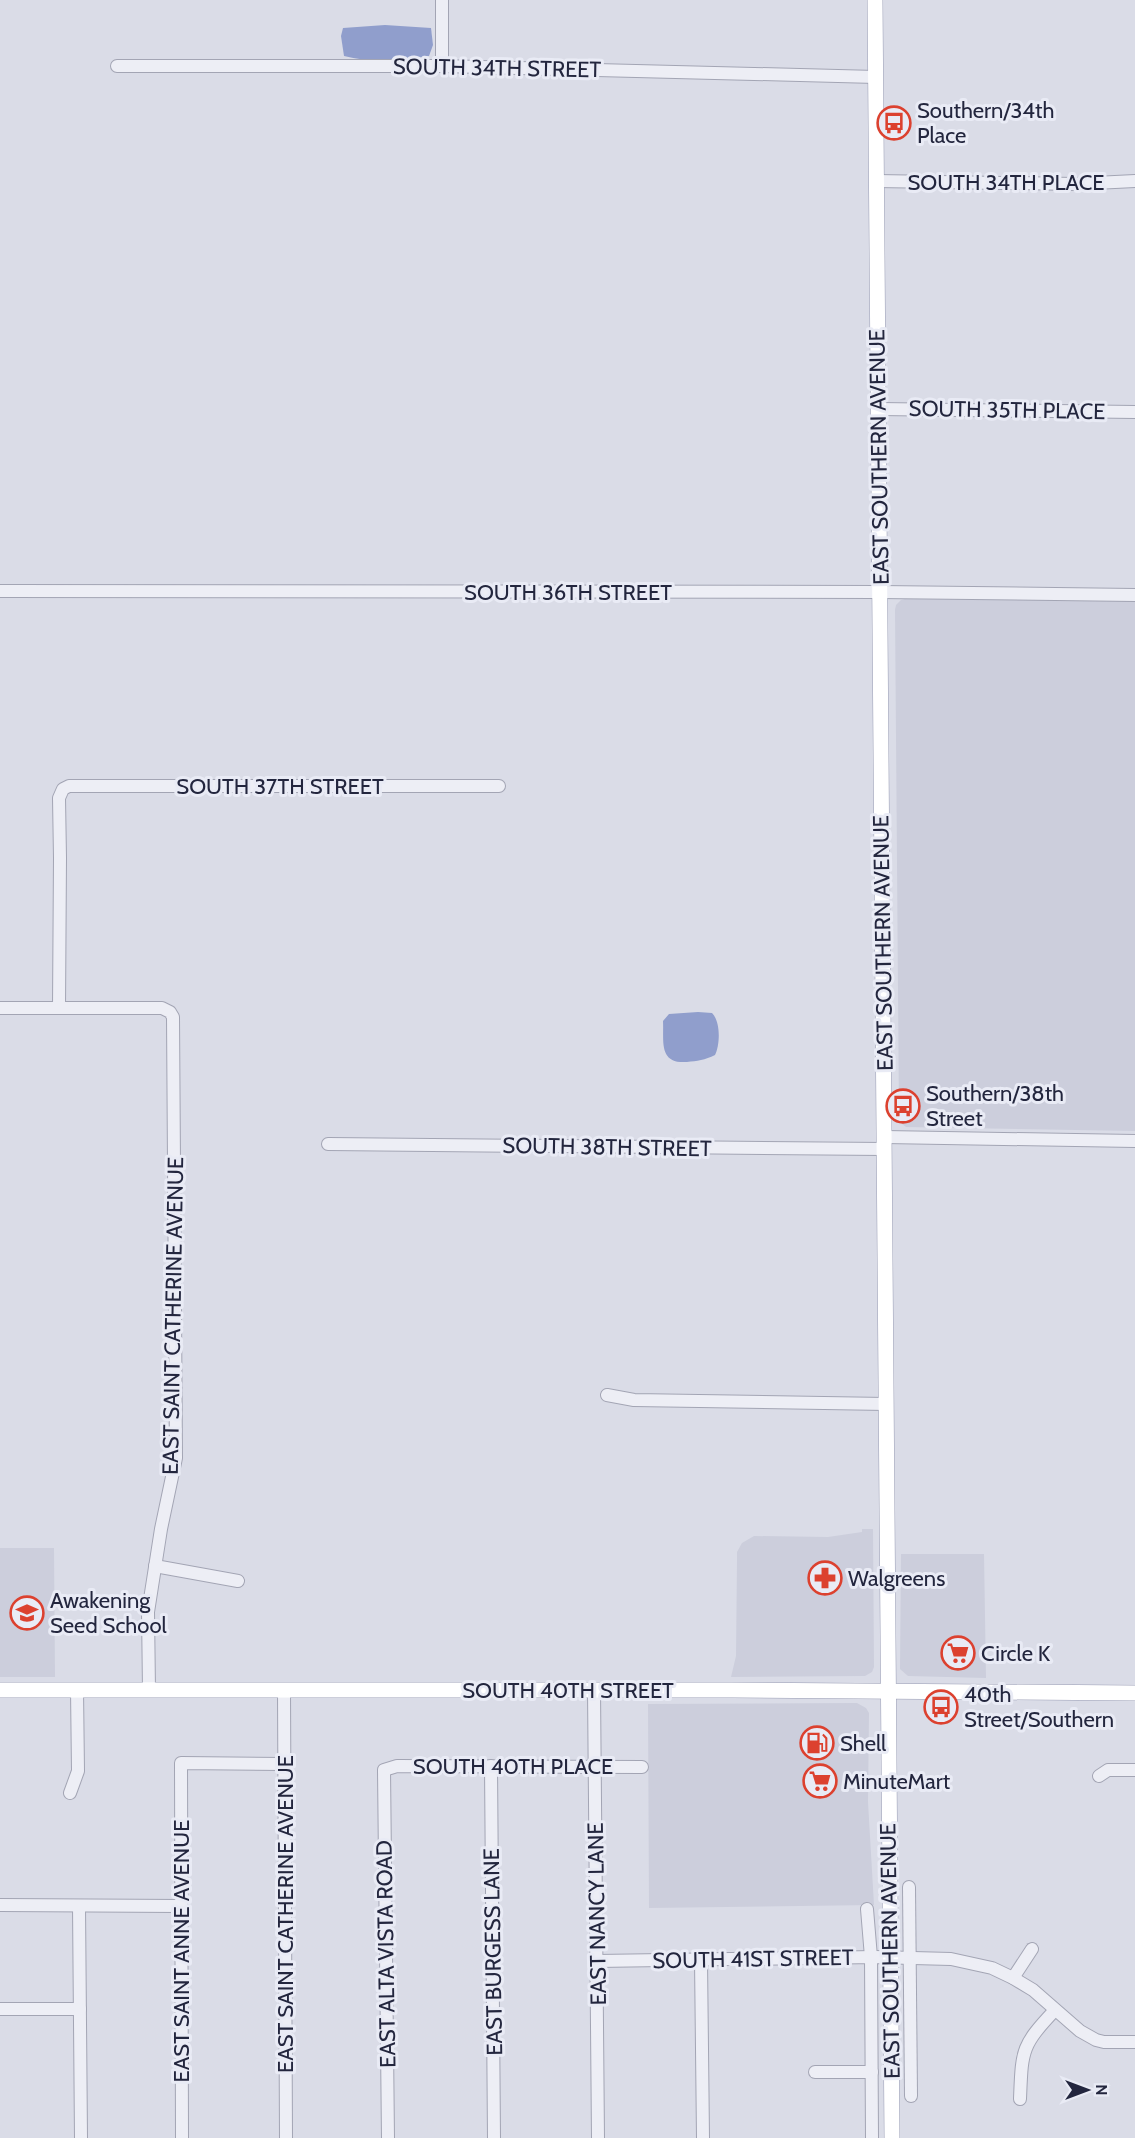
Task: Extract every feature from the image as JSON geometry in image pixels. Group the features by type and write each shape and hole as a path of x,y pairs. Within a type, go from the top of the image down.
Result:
{"main road":[{"name":"EAST SOUTHERN AVENUE","path":"875,0 892,2138"},
{"name":"SOUTH 40TH STREET","path":"0,1690 1135,1693"}],"street":[{"path":"442,0 442,66"},
{"name":"SOUTH 34TH STREET","path":"117,66 442,66 876,77"},
{"name":"SOUTH 34TH PLACE","path":"876,181 1075,184 1135,181"},
{"name":"SOUTH 35TH PLACE","path":"879,409 1135,412"},
{"name":"SOUTH 36TH STREET","path":"0,591 880,592 1135,595"},
{"name":"SOUTH 37TH STREET","path":"59,1007 59,798 63,789 69,786 499,786"},
{"path":"0,1008 59,1007"},
{"name":"EAST SAINT CATHERINE AVENUE","path":"59,1007 162,1008 170,1012 173,1017 176,1458 148,1612 148,1690"},
{"name":"SOUTH 38TH STREET","path":"328,1144 1135,1141"},
{"path":"608,1395 634,1400 886,1404"},
{"path":"155,1566 238,1581"},
{"path":"70,1793 78,1771 77,1690"},
{"name":"EAST SAINT CATHERINE AVENUE","path":"284,1690 286,2138"},
{"name":"EAST NANCY LANE","path":"594,1690 598,2138"},
{"name":"EAST SAINT ANNE AVENUE","path":"182,2138 181,1763 284,1764"},
{"name":"SOUTH 40TH PLACE","path":"384,1770 397,1766 642,1767"},
{"name":"EAST BURGESS LANE","path":"491,1766 494,2138"},
{"name":"EAST ALTA VISTA ROAD","path":"384,1770 388,2138"},
{"path":"1099,1776 1108,1770 1135,1770"},
{"name":"EAST SOUTHERN AVENUE","path":"909,1887 911,2096"},
{"path":"0,1905 181,1906"},
{"path":"79,1906 81,2138"},
{"name":"EAST SOUTHERN AVENUE","path":"867,1909 871,1957 872,2138"},
{"path":"1013,1978 1032,1949"},
{"name":"SOUTH 41ST STREET","path":"597,1961 871,1957 968,1961 992,1968 1033,1990 1080,2031 1096,2040 1135,2042"},
{"path":"701,1960 703,2138"},
{"path":"0,2009 80,2009"},
{"path":"1020,2099 1022,2059 1026,2047 1034,2032 1055,2010"},
{"path":"814,2072 872,2072"}],"shaded area":[{"path":"908,598 1135,601 1135,1131 906,1127 901,1123 899,1116 895,610 901,600"},
{"path":"862,1529 873,1529 874,1667 872,1672 865,1676 731,1677 736,1656 737,1552 742,1543 754,1536 828,1537 862,1532"},
{"name":"Awakening Seed School","path":"0,1548 54,1548 55,1677 0,1677"},
{"path":"901,1554 984,1554 986,1678 908,1676 900,1669"},
{"path":"857,1703 866,1708 869,1713 868,1802 874,1905 649,1908 648,1704"}],"water":[{"path":"385,25 431,28 433,45 429,56 365,60 344,56 341,36 343,28"},
{"path":"712,1013 717,1022 719,1040 715,1055 687,1062 671,1059 664,1050 663,1021 669,1014"}],"place":[{"name":"Southern/34th Place","path":"894,123"},
{"name":"Southern/38th Street","path":"903,1106"},
{"name":"Walgreens","path":"825,1578"},
{"name":"Awakening Seed School","path":"27,1613"},
{"name":"Circle K","path":"958,1653"},
{"name":"40th Street/Southern","path":"941,1707"},
{"name":"Shell","path":"817,1743"},
{"name":"MinuteMart","path":"820,1781"}]}
